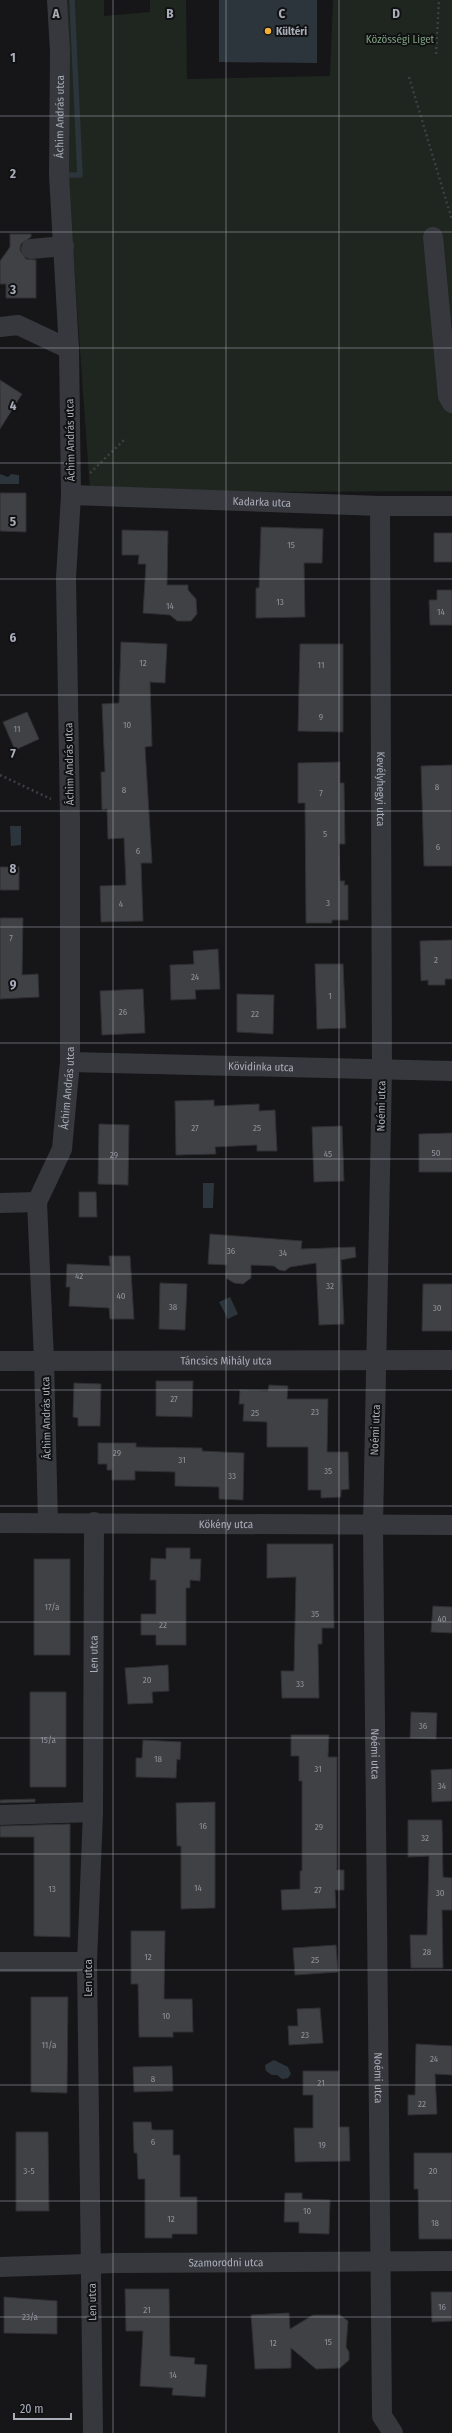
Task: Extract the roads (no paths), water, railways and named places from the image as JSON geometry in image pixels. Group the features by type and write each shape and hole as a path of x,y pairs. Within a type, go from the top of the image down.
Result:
{"street":[{"name":"Áchim András utca","path":"48,1523 44,1360 37,1202 62,1148 70,1062 70,815 66,578 71,493 69,349 59,175 60,51 57,0"},
{"path":"433,237 448,396 452,403"},
{"path":"31,249 64,246"},
{"path":"1,326 18,325 69,349"},
{"name":"Kadarka utca","path":"71,493 380,506 452,506"},
{"name":"Kevélyhegyi utca","path":"380,506 382,1071"},
{"name":"Kövidinka utca","path":"70,1062 382,1071 452,1071"},
{"name":"Noémi utca","path":"382,1071 373,1525 382,2416 392,2433"},
{"path":"0,1203 37,1202"},
{"name":"Táncsics Mihály utca","path":"0,1361 452,1360"},
{"name":"Kökény utca","path":"0,1523 94,1522 452,1525"},
{"name":"Len utca","path":"93,2433 87,1962 93,1812 94,1522"},
{"path":"0,1815 93,1812"},
{"path":"0,1962 87,1962"},
{"name":"Szamorodni utca","path":"0,2267 452,2261"}],"waterway":[{"path":"63,175 80,175 72,0"}],"place":[{"name":"Kültéri","path":"268,31"}],"park label":[{"name":"Közösségi Liget","path":"400,39"}]}
